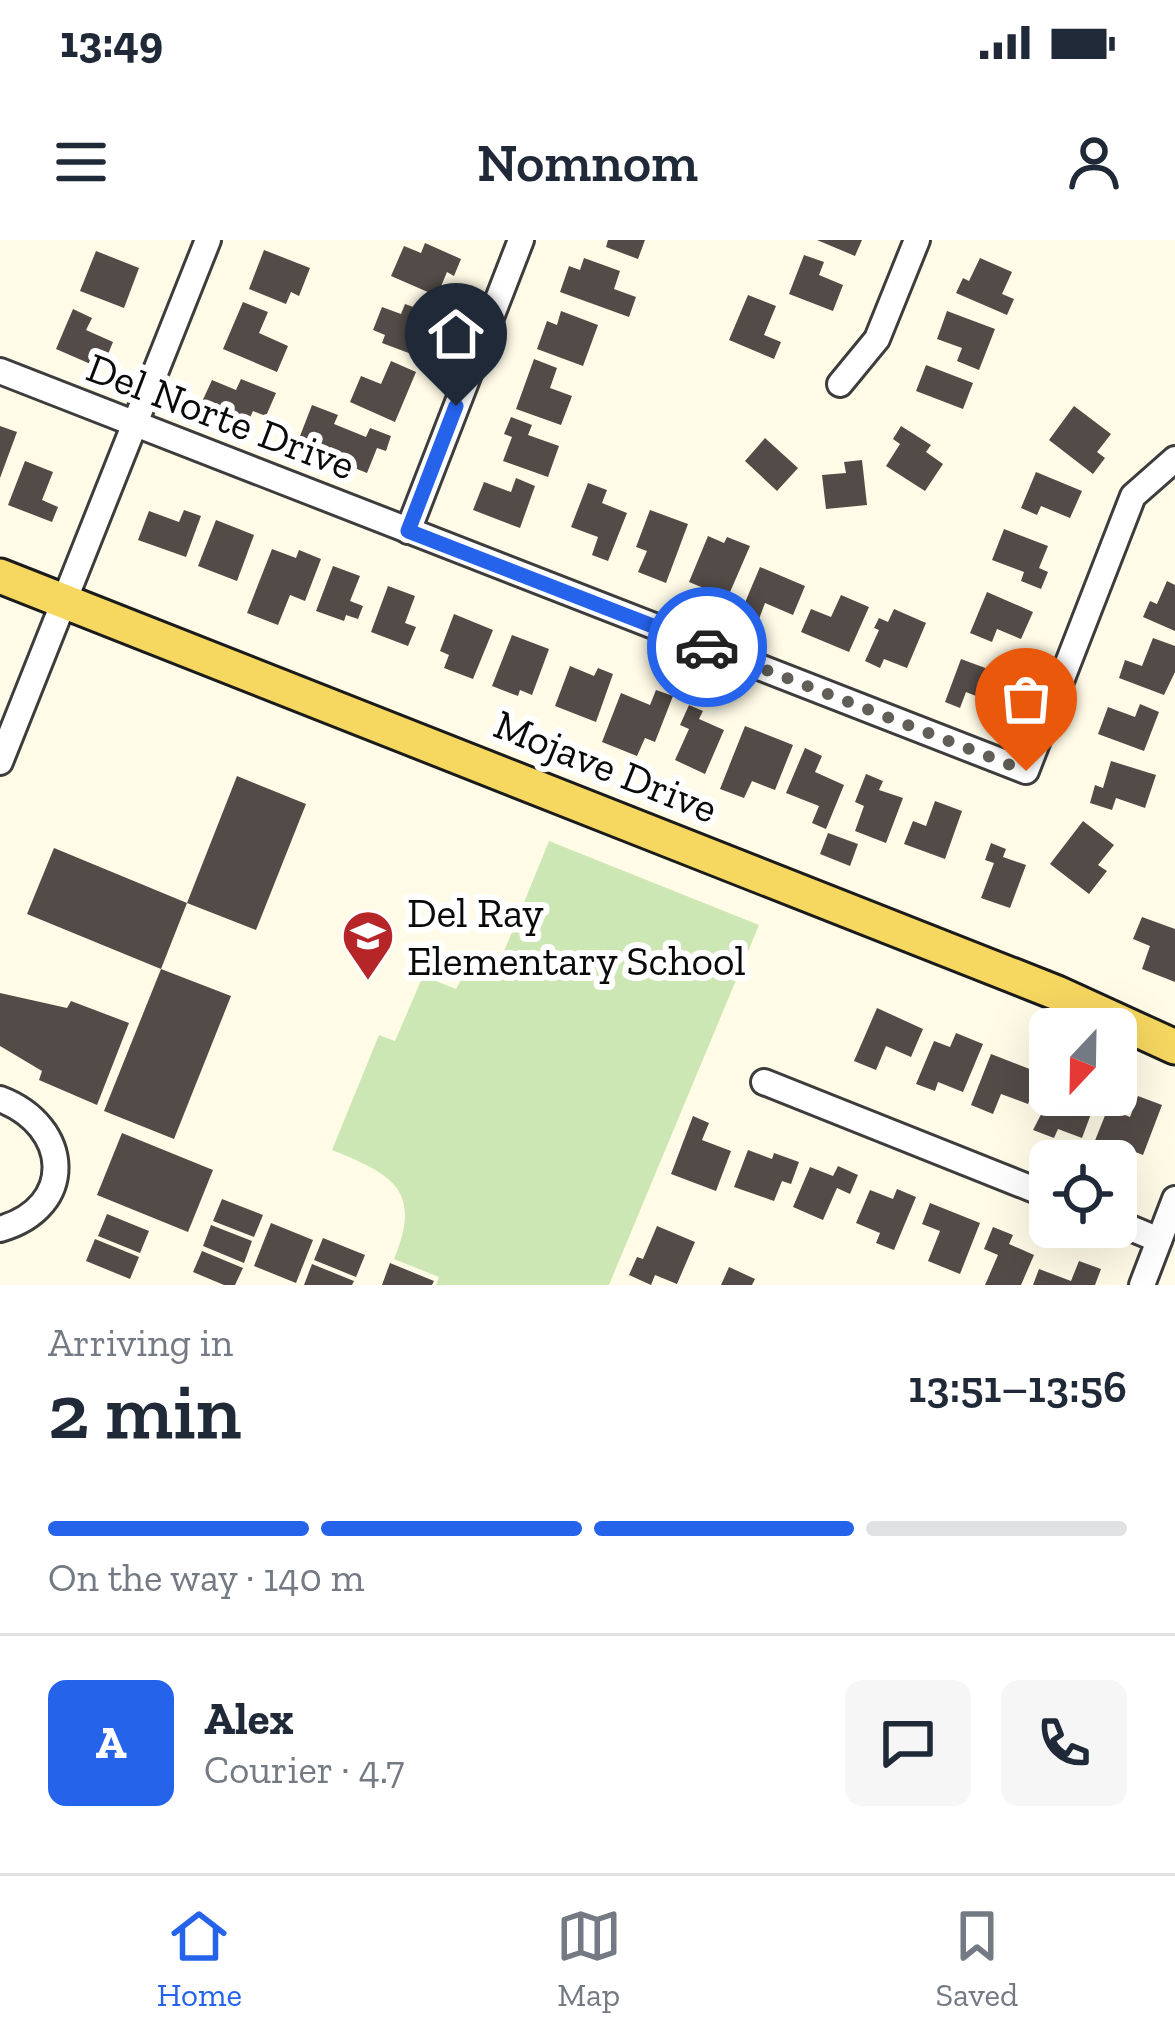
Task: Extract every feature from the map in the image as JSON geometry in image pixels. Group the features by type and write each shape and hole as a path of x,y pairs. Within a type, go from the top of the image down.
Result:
{"main road":[{"name":"Mojave Drive","path":"0,576 1057,993 1175,1047"}],"street":[{"path":"0,762 208,240"},
{"path":"408,531 521,240"},
{"path":"840,385 877,339 916,240"},
{"name":"Del Norte Drive","path":"0,371 1026,771 1133,496 1175,459"},
{"path":"764,1082 1029,1188"},
{"path":"0,1099 38,1123 53,1145 57,1166 52,1190 37,1212 0,1229"},
{"path":"1175,1200 1146,1275 1175,1274"},
{"path":"1137,1231 1159,1240"}],"green space":[{"path":"549,841 759,925 609,1285 436,1285 439,1277 394,1259 405,1216 396,1188 371,1167 332,1150 379,1035 395,1041 423,976 456,989 466,971 492,981"}],"building":[{"path":"608,240 645,240 638,259 606,247"},
{"path":"817,240 862,240 855,256"},
{"path":"425,243 461,259 454,276 447,272 437,296 391,276 404,246 421,253"},
{"path":"264,250 310,268 299,296 291,292 286,304 249,289"},
{"path":"96,251 139,268 124,308 80,291"},
{"path":"804,255 824,262 819,275 843,285 833,311 789,294"},
{"path":"584,258 620,271 614,289 636,297 629,317 560,292 569,266 580,270"},
{"path":"980,258 1012,272 1002,294 1014,299 1007,315 956,293 963,278 969,281"},
{"path":"748,295 776,306 764,335 781,342 774,359 729,340"},
{"path":"243,302 268,312 259,333 288,346 277,372 223,349"},
{"path":"405,304 430,313 420,338 428,342 422,358 382,343 385,335 373,330 382,307 401,314"},
{"path":"73,309 92,318 86,330 113,342 102,369 56,349"},
{"path":"561,311 598,325 583,366 537,349 547,321 557,325"},
{"path":"947,311 995,329 979,370 957,361 962,348 937,339"},
{"path":"534,359 557,368 550,388 572,396 561,425 516,409"},
{"path":"391,361 416,372 395,422 350,402 361,376 381,384"},
{"path":"926,365 973,383 963,409 916,391"},
{"path":"241,379 276,393 266,416 253,411 246,426 200,406 212,380 236,390"},
{"path":"312,405 338,415 334,424 366,437 370,428 391,436 386,451 377,448 367,473 322,455 326,446 300,436"},
{"path":"1074,406 1111,434 1097,452 1105,458 1093,474 1049,440"},
{"path":"511,417 532,425 528,435 559,446 548,477 503,461 512,437 504,434"},
{"path":"0,426 17,432 0,478"},
{"path":"901,426 931,445 926,452 943,464 925,491 886,466 900,444 893,439"},
{"path":"765,438 798,468 777,491 745,461"},
{"path":"862,460 867,505 826,509 822,475 846,473 844,462"},
{"path":"25,461 53,472 42,500 58,507 52,522 8,505"},
{"path":"1036,472 1082,491 1070,518 1041,506 1037,515 1021,508"},
{"path":"516,478 535,486 520,528 473,510 484,482 511,492"},
{"path":"588,483 607,490 602,503 627,513 608,561 592,555 598,537 571,527"},
{"path":"184,510 201,516 186,557 138,540 149,511 179,522"},
{"path":"650,510 688,524 666,583 638,572 647,551 636,547"},
{"path":"216,520 254,535 237,581 198,566"},
{"path":"1004,529 1048,546 1039,568 1048,572 1041,589 1021,581 1024,572 992,560"},
{"path":"708,536 750,546 724,606 709,600 713,592 689,582"},
{"path":"272,549 296,558 299,550 321,559 305,601 290,595 278,625 247,613"},
{"path":"333,566 360,576 350,601 363,606 358,619 346,615 344,621 316,611"},
{"path":"760,567 805,586 793,615 765,603 759,619 741,612"},
{"path":"1167,581 1175,585 1175,631 1143,617 1150,601 1157,604"},
{"path":"388,586 415,596 405,623 416,627 408,646 371,632"},
{"path":"987,592 1033,612 1021,639 997,629 992,642 970,633"},
{"path":"841,595 869,607 849,652 801,632 811,609 831,617"},
{"path":"894,609 926,623 907,668 884,659 880,668 865,661 879,630 874,628 879,618 888,622"},
{"path":"454,614 493,630 473,679 444,668 449,655 440,651"},
{"path":"512,635 549,649 532,695 520,690 518,696 492,686"},
{"path":"1153,638 1175,646 1175,672 1164,695 1119,678 1125,660 1142,666"},
{"path":"961,659 1007,676 996,704 966,692 960,708 945,702"},
{"path":"570,666 594,676 598,668 613,674 596,722 555,706"},
{"path":"656,690 673,696 655,742 645,738 637,756 602,742 621,693 650,705"},
{"path":"1140,704 1159,712 1144,751 1098,734 1108,707 1135,717"},
{"path":"689,705 703,711 699,719 724,730 705,774 675,760 689,729 680,725"},
{"path":"745,726 793,745 775,790 752,781 744,798 720,789"},
{"path":"805,748 822,756 815,772 844,785 826,829 812,823 819,806 786,793"},
{"path":"1111,761 1156,775 1145,808 1116,798 1112,810 1090,803 1095,785 1103,788"},
{"path":"866,774 883,781 879,790 903,798 886,843 855,831 864,806 855,802"},
{"path":"237,776 306,804 256,930 187,903"},
{"path":"935,801 962,811 945,859 904,844 913,821 926,826"},
{"path":"1083,821 1114,845 1098,865 1107,871 1089,894 1050,864"},
{"path":"828,833 858,844 850,866 820,854"},
{"path":"991,843 1006,849 1003,857 1026,865 1010,908 981,898 994,863 985,860"},
{"path":"54,848 187,903 161,969 27,914"},
{"path":"1142,917 1175,929 1175,982 1142,969 1150,946 1133,939"},
{"path":"161,969 231,996 174,1139 104,1111"},
{"path":"0,993 67,1008 71,1001 129,1023 97,1105 39,1080 42,1071 0,1046"},
{"path":"877,1008 923,1029 911,1057 886,1046 876,1070 854,1061"},
{"path":"956,1033 983,1044 963,1092 938,1082 935,1091 916,1084 934,1041 950,1047"},
{"path":"991,1054 1029,1069 1028,1104 1001,1094 993,1114 971,1105"},
{"path":"1137,1099 1162,1105 1143,1155 1137,1153 1137,1140 1095,1140 1105,1116 1137,1116"},
{"path":"693,1116 709,1123 702,1140 731,1151 716,1191 671,1174"},
{"path":"1040,1116 1090,1116 1082,1138 1058,1129 1054,1138 1033,1130"},
{"path":"122,1133 213,1170 188,1232 97,1195"},
{"path":"748,1150 799,1162 791,1184 782,1181 774,1201 734,1187"},
{"path":"838,1166 858,1175 850,1194 837,1188 823,1220 793,1207 810,1167 833,1176"},
{"path":"897,1189 916,1197 894,1250 876,1243 880,1233 856,1223 870,1190 893,1199"},
{"path":"222,1199 263,1215 254,1237 213,1221"},
{"path":"930,1203 980,1223 960,1274 928,1261 940,1231 922,1224"},
{"path":"107,1214 149,1231 140,1253 98,1236"},
{"path":"271,1223 313,1240 296,1283 254,1266"},
{"path":"211,1225 252,1241 244,1263 203,1246"},
{"path":"657,1226 695,1242 677,1284 655,1275 651,1285 629,1275 637,1257 643,1259"},
{"path":"993,1227 1013,1235 1009,1244 1034,1255 1021,1285 985,1285 998,1255 984,1249"},
{"path":"323,1238 365,1255 356,1277 314,1260"},
{"path":"95,1239 139,1257 130,1279 86,1261"},
{"path":"202,1251 243,1268 235,1285 193,1272"},
{"path":"1079,1261 1101,1269 1095,1285 1033,1285 1039,1269 1071,1281"},
{"path":"390,1263 434,1281 432,1285 382,1285"},
{"path":"312,1264 354,1281 352,1285 304,1285"},
{"path":"729,1267 755,1279 752,1285 721,1285"}],"way so far":[{"path":"707,647 1026,771"}],"place":[{"name":"Del Ray Elementary School","path":"368,982"}],"route":[{"path":"456,406 408,531 707,647"}]}
